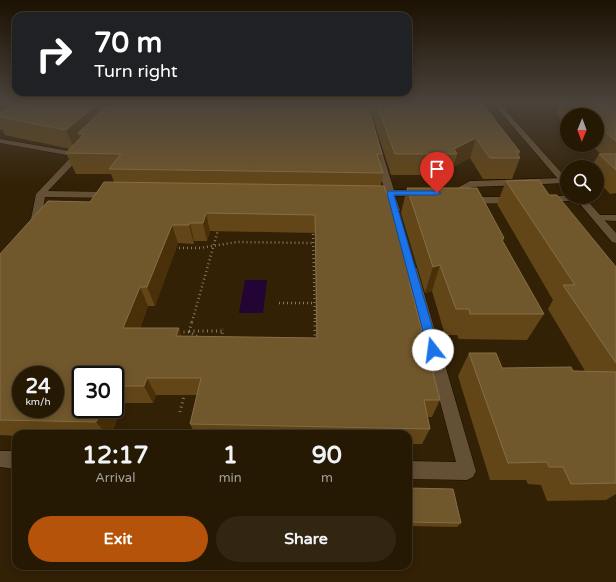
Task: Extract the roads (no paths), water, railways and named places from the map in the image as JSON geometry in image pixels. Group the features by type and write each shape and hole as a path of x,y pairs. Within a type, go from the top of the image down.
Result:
{"street":[{"path":"519,129 560,175"},
{"path":"372,132 389,197 398,221"},
{"path":"0,141 76,155"},
{"path":"26,232 36,220 41,194 87,144"},
{"path":"560,182 470,184 449,193 479,200 560,198"},
{"path":"389,197 429,193"},
{"path":"41,194 121,195"},
{"path":"585,204 616,240"},
{"path":"597,218 616,218"},
{"path":"408,259 467,471 412,470"},
{"path":"0,459 12,460"}]}
